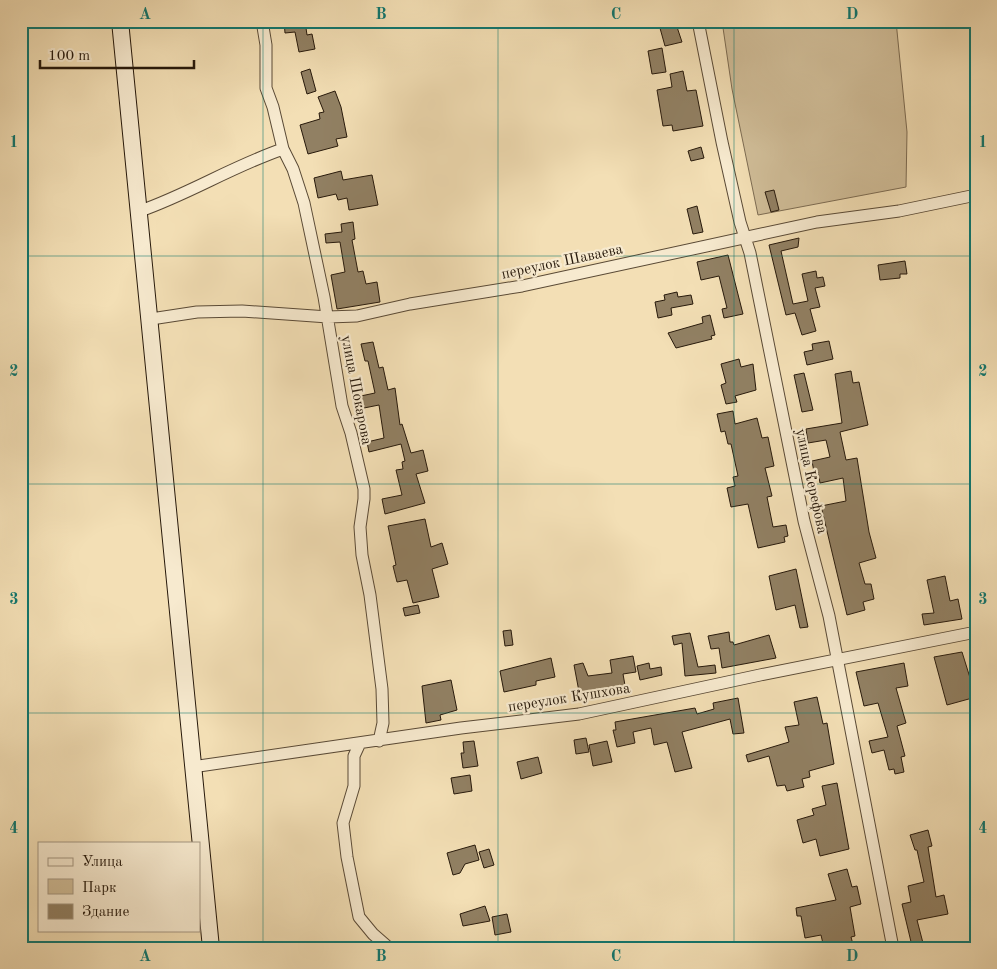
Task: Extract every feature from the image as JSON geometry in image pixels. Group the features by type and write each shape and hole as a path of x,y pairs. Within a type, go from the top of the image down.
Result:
{"street":[{"path":"120,21 151,319 200,842"},
{"name":"улица Шокарова","path":"262,21 266,45 266,88 274,107 282,149 301,191 328,317 342,406 351,433 364,489 360,527 362,555 381,672 383,722 378,741"},
{"name":"улица Керефова","path":"698,21 722,142 765,325 804,521 829,616 893,948"},
{"path":"140,211 193,190 232,168 282,149"},
{"name":"переулок Шаваева","path":"151,319 197,312 242,311 328,317 357,316 410,304 522,286 817,222 899,211 976,195"},
{"name":"переулок Кушхова","path":"192,767 461,728 579,714 836,659 976,632"},
{"path":"360,743 354,756 354,786 343,823 347,856 359,917 373,934 389,948"},
{"path":"200,843 211,948"}],"green space":[{"path":"722,21 896,21 907,132 906,187 758,215 732,89"}],"building":[{"path":"284,21 305,21 307,35 312,34 315,49 299,52 295,32 285,33"},
{"path":"658,21 675,21 682,42 665,46"},
{"path":"662,48 666,72 652,74 648,51"},
{"path":"310,69 316,91 307,94 301,72"},
{"path":"683,71 687,91 696,90 703,126 673,131 672,125 663,126 657,90 672,87 670,74"},
{"path":"335,91 341,107 347,137 336,139 338,146 308,154 300,125 320,119 319,113 324,112 318,97"},
{"path":"701,147 704,158 691,161 688,151"},
{"path":"341,171 343,180 372,175 378,205 349,210 347,198 338,200 336,194 318,198 314,178"},
{"path":"774,190 779,210 771,212 765,192"},
{"path":"697,206 703,232 693,234 687,209"},
{"path":"353,222 355,239 352,240 358,272 363,271 366,284 377,282 380,302 337,309 331,275 345,272 340,242 326,243 325,234 342,232 341,224"},
{"path":"799,238 798,247 781,251 793,304 808,301 802,274 816,271 817,278 823,277 825,286 815,288 820,307 810,309 816,331 802,335 795,313 786,315 769,245"},
{"path":"728,255 743,314 724,318 722,309 727,308 719,276 701,280 697,262"},
{"path":"905,261 907,274 900,274 900,278 880,280 878,265"},
{"path":"677,292 678,297 691,295 693,304 671,308 672,315 658,318 655,302 665,300 664,295"},
{"path":"710,315 715,335 711,336 712,339 676,348 668,333 703,323 702,317"},
{"path":"829,341 833,359 807,365 804,352 813,350 812,344"},
{"path":"373,342 379,368 383,367 388,390 395,388 400,425 402,424 411,453 423,450 428,471 416,474 425,503 385,514 382,499 402,495 396,470 403,469 402,462 405,461 401,444 369,452 367,442 384,438 379,405 359,409 356,397 375,393 368,361 365,361 361,344"},
{"path":"739,359 741,367 753,364 756,390 735,396 737,402 726,404 721,385 726,383 721,364"},
{"path":"851,371 853,383 859,382 868,425 840,432 846,460 857,458 869,532 876,558 859,563 865,584 871,584 874,599 863,602 865,610 847,615 821,506 846,501 843,478 820,483 818,472 814,472 812,461 830,457 826,440 808,443 806,429 842,423 835,374"},
{"path":"804,373 813,410 802,412 794,375"},
{"path":"733,411 735,424 757,418 762,438 768,437 774,466 765,468 772,496 767,497 773,527 786,525 788,536 784,537 785,542 758,548 748,504 731,507 727,488 735,486 733,477 738,476 731,444 728,444 725,431 721,432 717,414"},
{"path":"425,519 431,547 442,543 448,564 432,569 439,597 413,603 407,580 397,582 393,566 396,565 388,526"},
{"path":"796,569 808,627 800,628 795,605 776,610 769,576"},
{"path":"945,576 950,601 958,599 962,619 924,625 922,614 934,613 927,580"},
{"path":"418,605 420,613 405,616 403,608"},
{"path":"511,630 513,645 505,646 503,631"},
{"path":"729,632 730,642 733,642 734,645 769,635 776,658 722,668 719,648 711,649 708,636"},
{"path":"690,633 698,667 715,665 716,673 685,676 682,643 674,645 672,636"},
{"path":"962,652 976,697 947,705 934,657"},
{"path":"633,656 636,672 623,674 626,691 615,692 614,687 591,691 592,695 580,697 574,665 583,663 588,676 612,673 610,660"},
{"path":"551,658 555,677 536,681 536,685 504,692 500,671"},
{"path":"649,663 650,669 661,667 662,675 640,680 637,666"},
{"path":"904,663 908,686 896,688 906,723 897,726 905,756 901,757 904,772 895,774 894,769 889,770 884,750 872,753 869,741 888,737 878,703 864,706 856,672"},
{"path":"451,680 457,710 440,715 441,720 426,723 422,686"},
{"path":"817,697 823,724 827,723 834,764 809,771 810,777 802,779 804,787 787,791 785,785 777,786 769,756 748,762 746,755 789,742 785,727 799,725 794,702"},
{"path":"738,698 744,733 733,734 730,719 682,732 692,768 675,772 667,742 654,745 651,728 633,732 635,743 617,747 613,730 616,730 615,722 695,708 697,714 714,709 713,703"},
{"path":"586,738 589,752 576,754 574,740"},
{"path":"474,741 478,766 463,768 461,753 464,753 463,742"},
{"path":"607,741 612,762 593,766 589,745"},
{"path":"538,757 542,773 521,779 517,762"},
{"path":"470,775 472,791 454,794 451,778"},
{"path":"837,783 849,849 820,856 816,839 803,843 797,820 814,815 812,809 826,805 822,786"},
{"path":"928,830 932,846 928,847 936,897 944,895 948,914 917,920 923,943 912,946 902,904 911,902 908,886 924,882 917,850 915,850 910,835"},
{"path":"475,845 479,860 465,864 460,873 453,875 447,853"},
{"path":"489,849 494,865 484,868 479,852"},
{"path":"847,869 852,887 857,886 861,904 850,907 855,936 851,937 854,948 824,948 821,935 805,938 801,916 797,916 796,908 836,900 828,874"},
{"path":"485,906 490,921 463,926 460,914"},
{"path":"507,914 511,932 495,935 492,917"}]}
